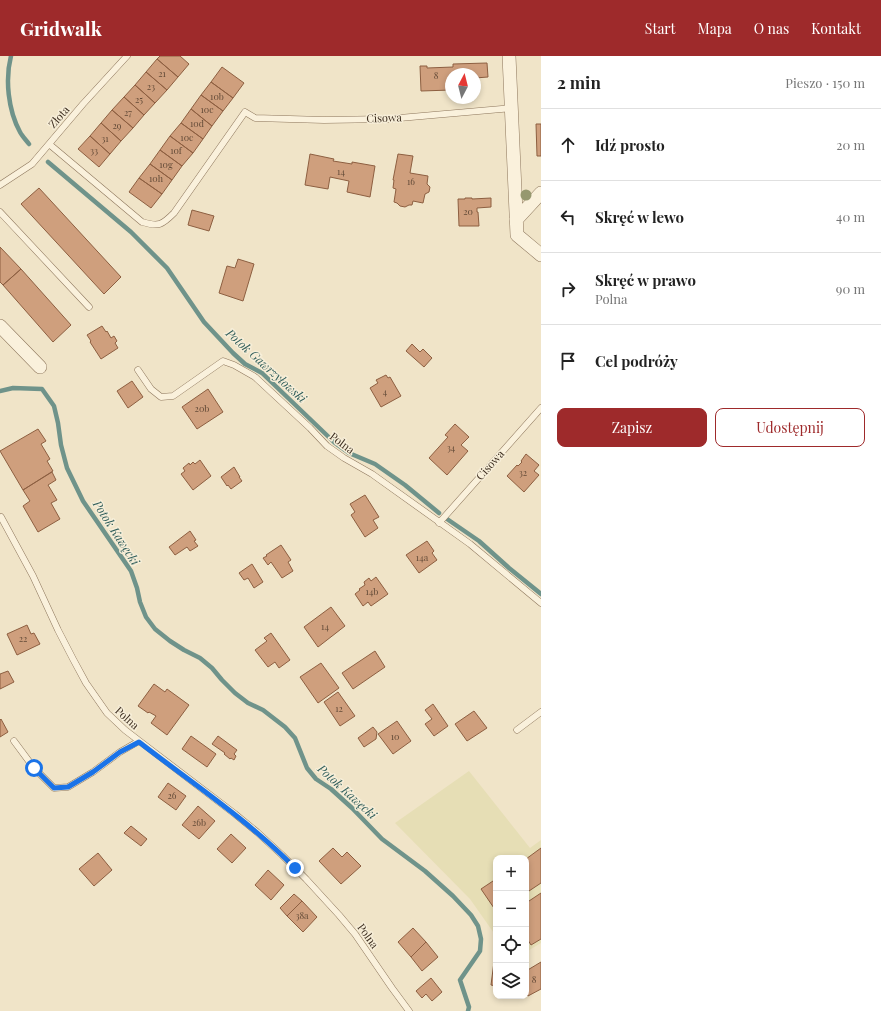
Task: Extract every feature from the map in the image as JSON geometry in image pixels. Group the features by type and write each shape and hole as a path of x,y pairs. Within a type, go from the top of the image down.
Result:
{"street":[{"path":"510,56 517,235 541,255"},
{"path":"516,220 541,193"},
{"path":"0,326 40,367"}],"lane":[{"name":"Złota","path":"0,185 32,164 83,104 127,56"},
{"name":"Cisowa","path":"49,144 142,222 157,225 164,222 174,213 245,112 255,118 324,120 388,119 512,108"},
{"path":"0,212 90,307"},
{"name":"Polna","path":"138,370 151,389 161,396 173,396 223,361 234,365 255,377 310,428 327,446 344,458 372,474 470,544 541,603"},
{"name":"Cisowa","path":"439,523 541,408"},
{"name":"Polna","path":"1,517 33,576 58,630 86,683 107,713 139,742 235,814 282,855 306,879 355,934 409,1011"},
{"path":"517,730 541,712"},
{"path":"14,741 34,768 54,788 68,787 93,772 120,752 139,742"}],"shaded area":[{"path":"469,771 530,848 541,840 541,943 529,950 529,855 493,855 493,932 470,899 395,823"}],"building":[{"path":"160,56 180,56 189,64 178,77 157,59"},
{"path":"157,59 178,77 167,90 146,72"},
{"path":"487,63 488,77 481,78 481,68 445,68 445,90 421,91 420,66 427,66 427,68 453,67 453,64"},
{"path":"222,67 244,83 233,98 211,82"},
{"path":"146,72 167,90 155,103 135,85"},
{"path":"211,82 233,98 223,111 201,95"},
{"path":"135,85 155,103 144,115 124,97"},
{"path":"201,95 223,111 212,126 191,109"},
{"path":"124,97 144,115 133,128 112,110"},
{"path":"191,109 212,126 203,139 181,123"},
{"path":"112,110 133,128 121,141 101,123"},
{"path":"101,123 121,141 110,154 90,136"},
{"path":"181,123 203,139 193,153 170,136"},
{"path":"536,124 541,124 541,156 537,156"},
{"path":"90,136 110,154 99,167 78,149"},
{"path":"170,136 193,153 182,166 160,150"},
{"path":"160,150 182,166 172,180 150,164"},
{"path":"310,154 334,159 333,161 352,164 352,162 375,166 370,197 347,192 349,181 330,177 328,189 305,185"},
{"path":"398,154 413,156 410,173 428,176 427,184 430,187 429,192 425,194 423,203 413,201 412,205 405,207 394,202 396,189 393,188 393,180"},
{"path":"150,164 172,180 162,194 139,178"},
{"path":"139,178 162,194 151,208 129,192"},
{"path":"39,188 121,277 104,294 21,204"},
{"path":"491,198 491,207 477,208 479,226 459,226 458,199"},
{"path":"192,210 214,216 209,231 188,225"},
{"path":"0,247 21,269 3,285 0,282"},
{"path":"238,259 254,264 243,301 219,293 227,266 235,268"},
{"path":"21,269 71,325 53,342 3,285"},
{"path":"102,326 111,338 114,336 117,341 115,343 118,348 101,359 87,335"},
{"path":"412,344 420,352 423,349 432,358 424,367 406,351"},
{"path":"386,375 388,378 390,377 401,396 381,407 370,388 378,383 376,380"},
{"path":"132,381 143,397 128,408 117,391"},
{"path":"208,389 223,412 197,429 182,407"},
{"path":"455,424 469,437 461,445 468,451 447,475 429,458 448,437 445,435"},
{"path":"38,429 46,441 41,444 50,459 47,461 53,471 23,490 0,451"},
{"path":"526,454 539,465 534,471 539,475 524,492 507,476 517,465 518,466 522,462 521,461"},
{"path":"200,460 211,476 193,490 181,474 185,471 183,468 189,463 190,465 193,462 195,464"},
{"path":"234,467 242,481 231,489 221,477"},
{"path":"52,472 56,480 48,485 57,500 51,503 60,519 38,532 23,506 30,501 23,490"},
{"path":"365,495 379,517 373,520 378,528 365,537 351,515 355,512 350,504"},
{"path":"190,531 198,546 190,551 187,547 175,555 169,547"},
{"path":"427,541 434,551 432,553 437,560 419,573 406,555"},
{"path":"281,545 291,560 288,562 293,571 282,578 271,562 268,565 263,558"},
{"path":"252,564 263,582 254,588 248,578 244,580 239,573"},
{"path":"376,577 388,594 371,606 368,602 363,606 355,594 365,585 364,582 369,578 371,581"},
{"path":"331,607 345,626 318,647 304,627"},
{"path":"27,625 31,634 34,633 40,644 17,655 7,634"},
{"path":"271,633 290,660 279,668 275,662 268,667 255,650 267,641 264,638"},
{"path":"375,651 385,667 353,689 342,673"},
{"path":"321,663 339,688 318,703 300,677"},
{"path":"8,671 14,682 0,689 0,674"},
{"path":"154,684 165,692 167,689 189,705 167,735 151,723 156,716 149,712 148,713 138,706"},
{"path":"338,692 355,716 340,726 324,702"},
{"path":"433,704 448,726 434,736 425,724 432,719 425,710"},
{"path":"474,711 487,728 467,741 455,724"},
{"path":"1,719 8,732 0,737 0,720"},
{"path":"397,721 411,741 393,754 378,734"},
{"path":"373,727 377,732 376,739 364,747 358,738"},
{"path":"191,736 216,754 207,767 182,749"},
{"path":"218,736 237,750 234,754 236,756 234,760 231,758 230,759 224,754 225,753 212,744"},
{"path":"168,783 186,796 176,810 158,797"},
{"path":"198,806 215,821 199,839 182,825"},
{"path":"131,826 147,839 141,846 124,833"},
{"path":"231,834 246,848 232,863 217,849"},
{"path":"333,848 342,857 347,852 361,866 341,884 319,861"},
{"path":"541,848 541,883 529,891 529,857"},
{"path":"98,853 112,870 94,886 79,869"},
{"path":"268,870 284,885 271,900 255,885"},
{"path":"493,881 493,907 481,889"},
{"path":"541,893 541,939 531,945 529,942 529,901"},
{"path":"294,894 302,901 287,916 280,908"},
{"path":"302,901 317,917 303,932 287,916"},
{"path":"413,928 426,942 411,957 398,942"},
{"path":"426,942 438,957 422,971 411,957"},
{"path":"541,962 541,989 529,995 529,969"},
{"path":"493,970 493,985 491,985"},
{"path":"431,978 442,992 432,1001 426,994 422,998 416,991"}],"waterway":[{"name":"Potok Gawrzyłowski","path":"11,56 8,74 10,104 21,134 29,144"},
{"name":"Potok Gawrzyłowski","path":"48,162 131,232 167,268 204,322 245,364 262,373 335,443 349,453 375,464 405,485 439,513"},
{"name":"Potok Kawęcki","path":"0,391 13,388 42,389 54,406 67,468 83,501 131,571 146,617 155,629 170,641 200,658 212,668 235,693 248,703 263,710 285,727 295,738 307,768 316,779 331,789 352,808 382,839 425,871 453,896 471,915 478,926 481,939 480,951 460,980 469,1007 468,1011"},
{"name":"Potok Gawrzyłowski","path":"447,519 479,541 541,594"}],"route":[{"path":"34,768 54,788 68,787 93,772 120,752 139,742 207,792 257,832 295,868"}]}
